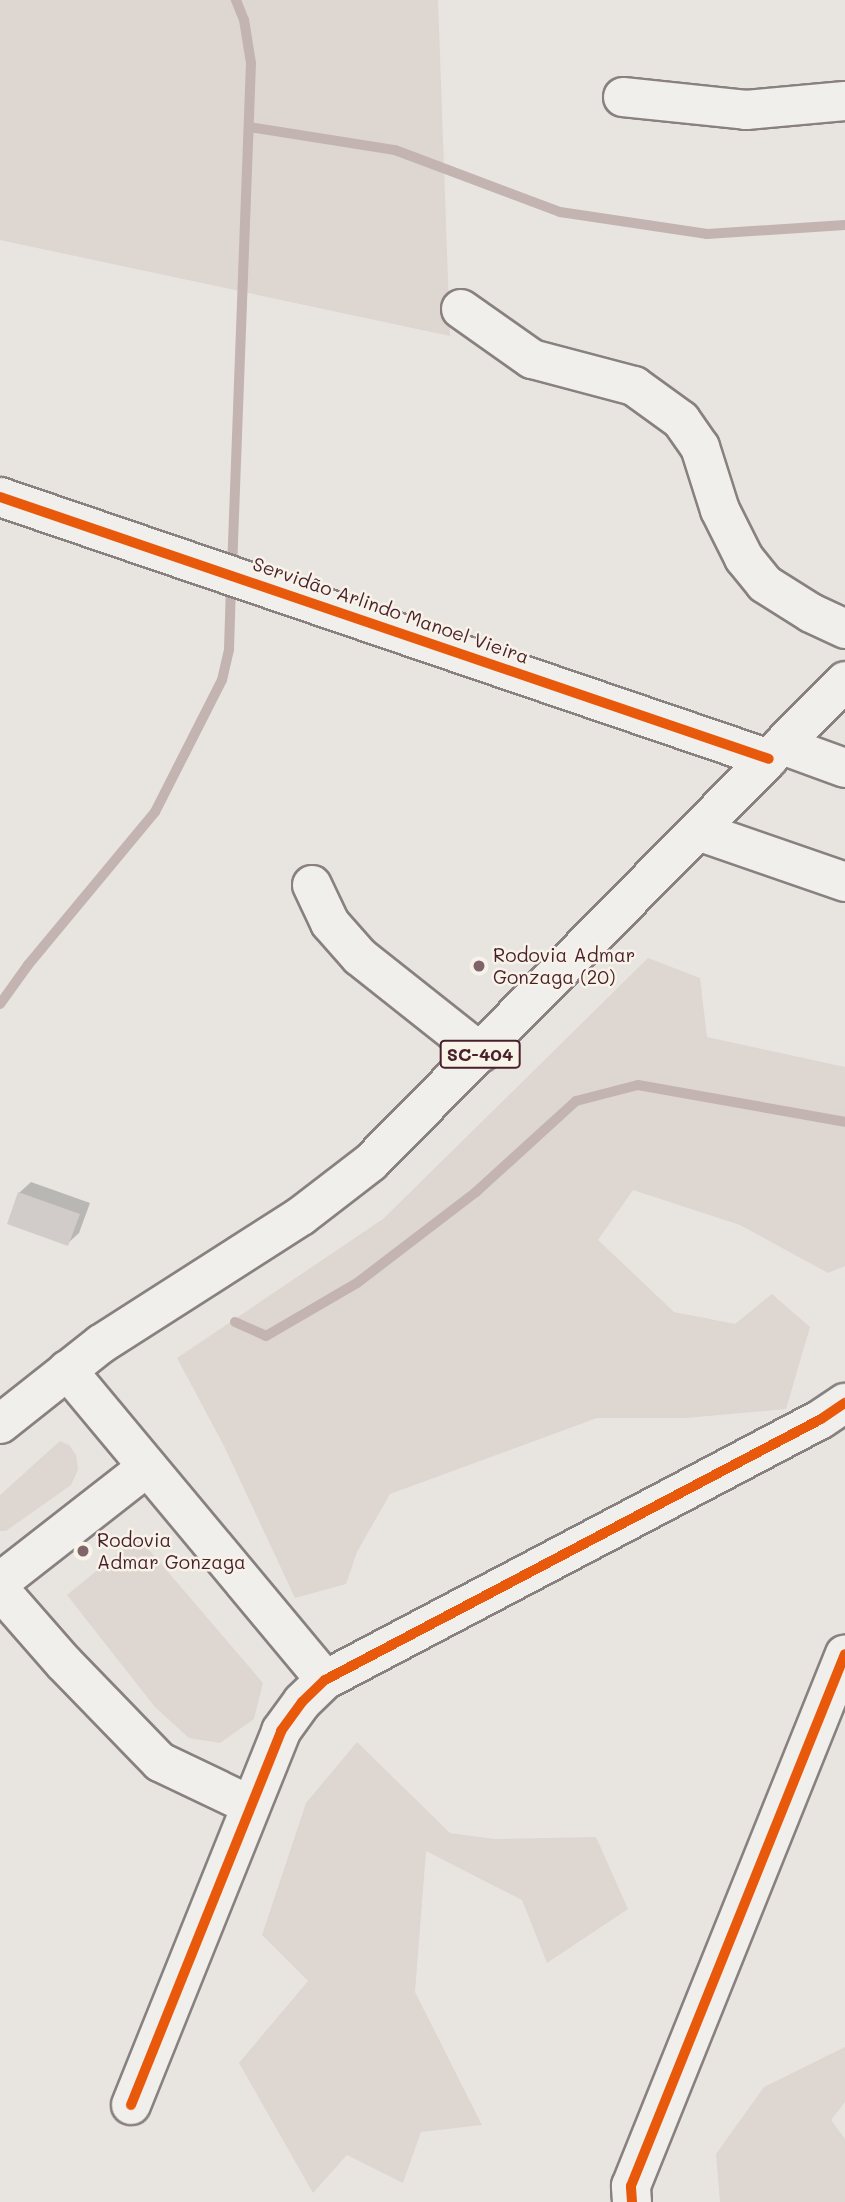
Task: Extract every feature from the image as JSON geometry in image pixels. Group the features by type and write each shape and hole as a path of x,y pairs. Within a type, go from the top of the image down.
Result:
{"street":[{"path":"623,97 746,110 845,101"},
{"path":"461,309 532,359 634,386 681,420 700,446 720,510 744,558 765,584 831,624 845,629"},
{"name":"Servidão Arlindo Manoel Vieira","path":"0,497 776,752 845,768"},
{"name":"SC-404","path":"0,1424 119,1331 261,1243 340,1187 416,1119 845,681"},
{"path":"698,831 845,882"},
{"path":"312,885 330,923 360,957 481,1053"},
{"path":"67,1370 325,1679"},
{"path":"131,2105 281,1731 302,1702 325,1679 837,1420"},
{"path":"0,1582 147,1467"},
{"path":"0,1590 64,1663 160,1762 250,1805"},
{"path":"632,2202 631,2186 845,1654"}],"shaded area":[{"path":"0,0 438,0 450,336 0,240"},
{"path":"648,958 700,978 707,1037 845,1067 845,1266 828,1273 740,1225 633,1190 598,1240 674,1312 735,1324 772,1294 810,1327 786,1409 686,1418 597,1418 390,1494 357,1552 346,1584 295,1598 224,1446 177,1358 383,1219"},
{"path":"60,1441 69,1445 76,1455 78,1470 71,1485 6,1531 0,1531 0,1495"},
{"path":"138,1537 263,1683 254,1719 220,1743 189,1738 155,1707 67,1595"},
{"path":"357,1742 450,1833 494,1839 596,1837 628,1909 547,1963 522,1900 426,1851 415,1992 482,2125 421,2132 403,2183 347,2155 313,2193 239,2063 308,1981 262,1935 306,1803"},
{"path":"845,2047 845,2102 831,2120 845,2139 845,2202 720,2202 716,2154 764,2087"}],"building":[{"path":"18,1192 80,1214 68,1246 7,1224"}],"waterway":[{"path":"232,569 251,63 244,20 236,0"},
{"path":"249,127 395,150 560,212 707,234 845,225"},
{"path":"0,1004 28,965 155,812 222,680 229,649 231,585"},
{"path":"235,1322 266,1336 357,1283 476,1192 576,1101 638,1085 845,1122"}],"cycle path":[{"path":"0,497 769,759"},
{"path":"131,2105 281,1731 302,1702 325,1680 821,1419 845,1403"},
{"path":"632,2202 631,2186 845,1654"}],"place":[{"name":"Rodovia Admar Gonzaga (20)","path":"479,966"},
{"name":"Rodovia Admar Gonzaga","path":"83,1551"}]}
